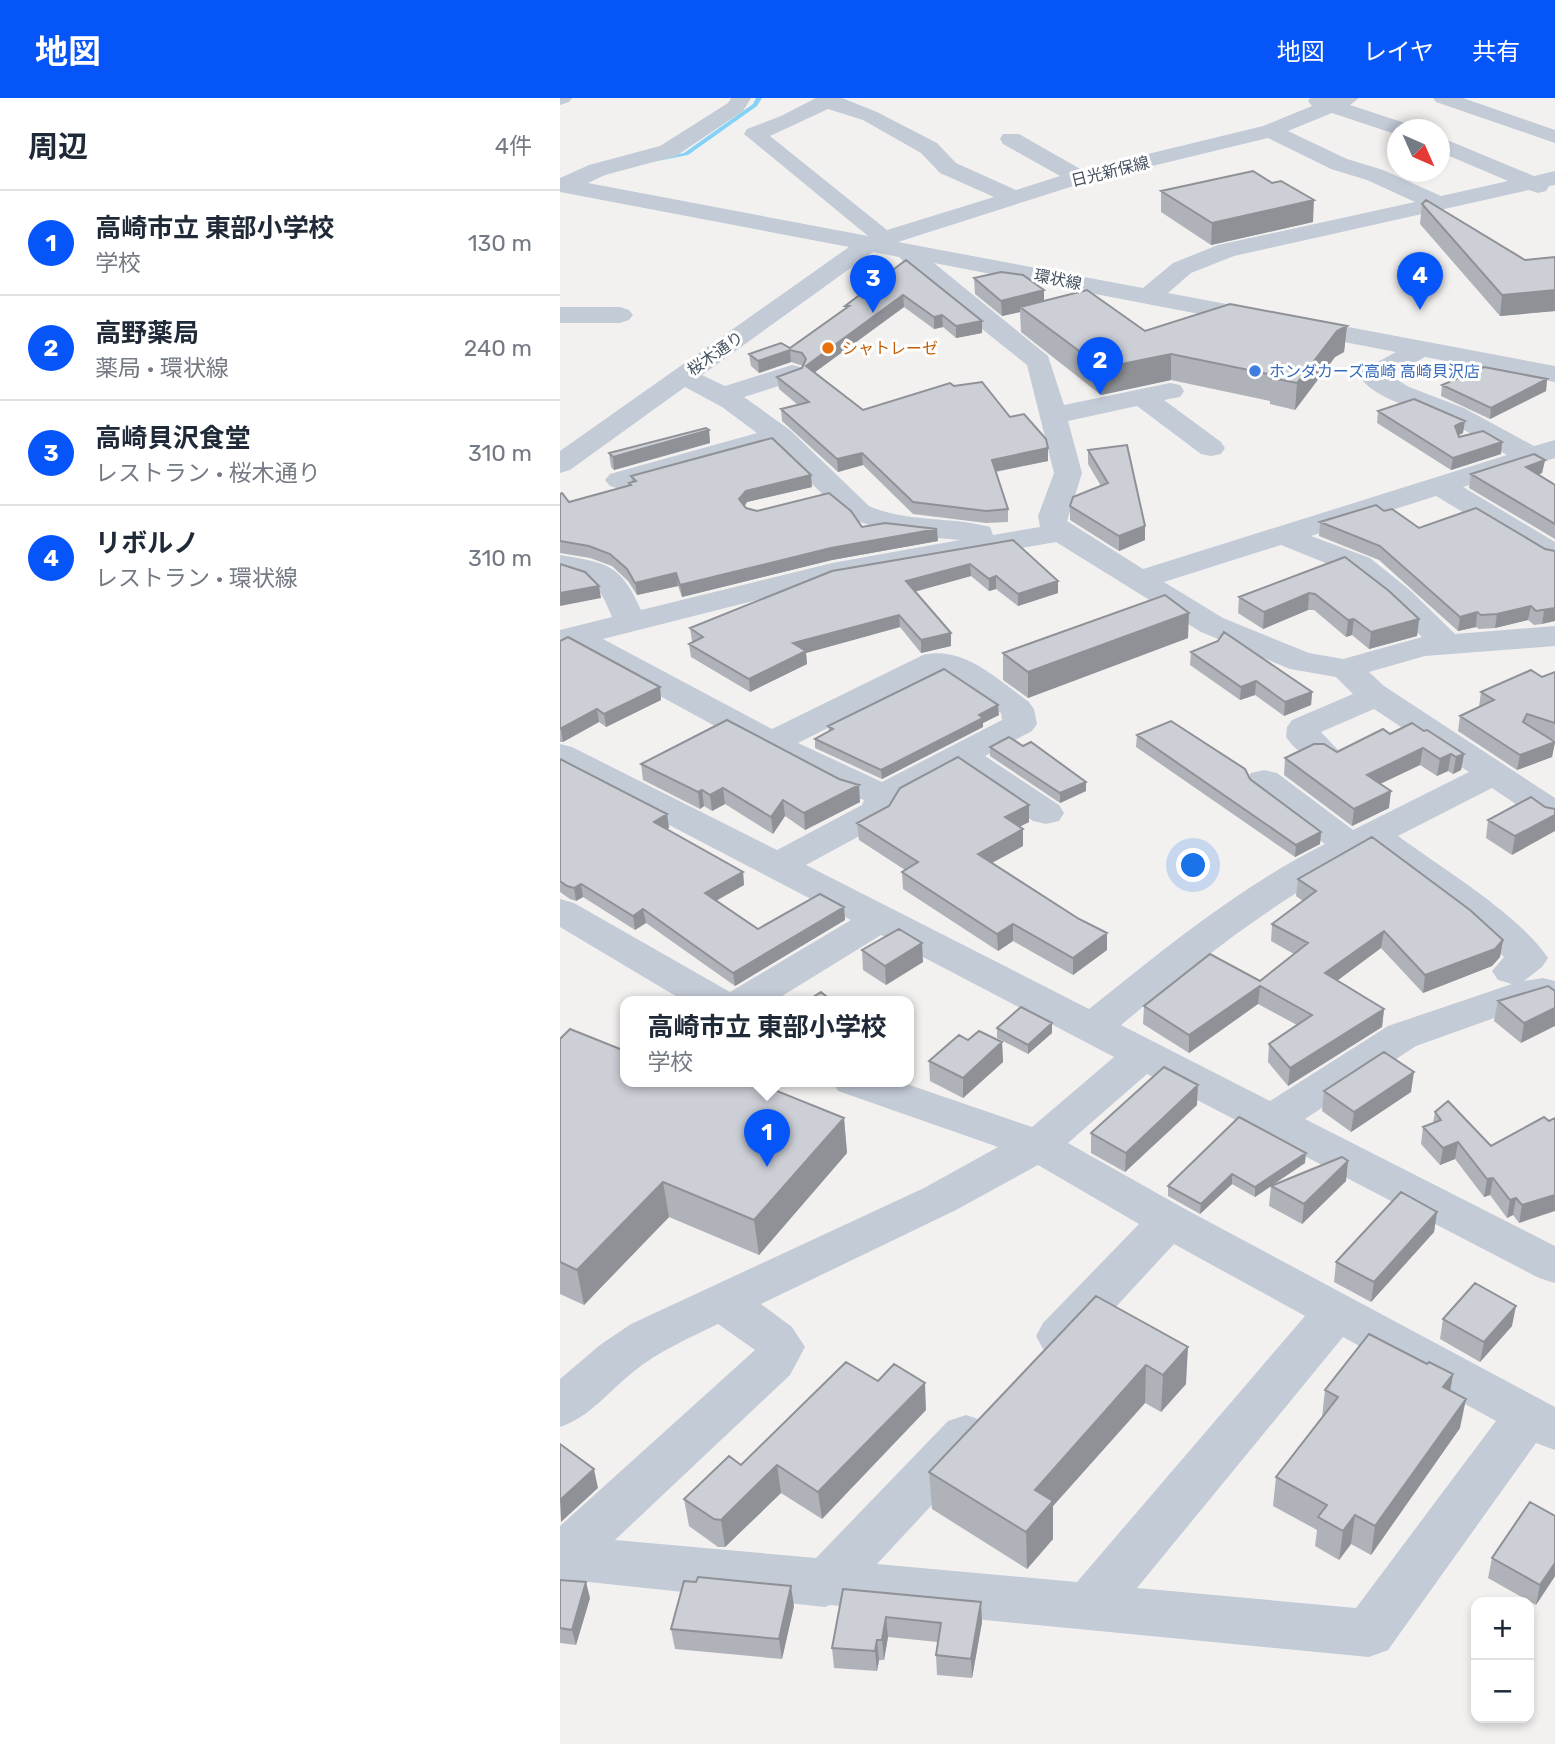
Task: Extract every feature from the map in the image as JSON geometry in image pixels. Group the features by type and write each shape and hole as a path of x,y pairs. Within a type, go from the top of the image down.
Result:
{"street":[{"path":"562,185 597,170 668,151 736,107 741,98"},
{"path":"1306,98 1340,102 1387,123"},
{"path":"1443,98 1481,109 1555,137"},
{"path":"1481,109 1501,98"},
{"path":"873,237 755,134 789,121 829,100 870,116 929,148 948,168 1016,198"},
{"name":"日光新保線","path":"873,237 1016,198 1079,177 1270,131 1340,102"},
{"path":"1270,131 1339,164 1375,175 1437,203"},
{"path":"1011,139 1079,177"},
{"path":"1236,140 1260,153"},
{"path":"1450,150 1555,193"},
{"path":"1375,175 1387,170"},
{"path":"1083,306 1141,295 1182,268 1227,250 1321,232 1437,203 1555,178"},
{"name":"環状線","path":"562,185 873,237 907,251 1555,374"},
{"name":"桜木通り","path":"560,464 873,237"},
{"path":"907,251 942,285 1008,325 1039,362 1068,473 1052,523 1061,532 1212,625 1274,653 1302,662 1346,669 1425,646 1546,642"},
{"path":"560,315 620,315"},
{"path":"1420,349 1372,376 1399,393 1454,414 1544,456"},
{"path":"724,395 792,373"},
{"path":"682,376 724,395 780,436 823,495 869,518 1026,538"},
{"path":"1053,416 1170,391"},
{"path":"1142,397 1212,448"},
{"path":"620,480 670,464 780,436"},
{"path":"1139,580 1439,485 1544,456"},
{"path":"1439,485 1554,554"},
{"path":"568,638 832,572 1061,532"},
{"path":"1282,535 1359,565 1400,598 1447,644"},
{"path":"560,564 597,571 615,584 630,623"},
{"path":"568,638 854,785 885,795"},
{"path":"771,743 935,663 952,664 1017,709 1020,724 885,795 877,812 776,866"},
{"path":"1346,669 1376,696 1555,814"},
{"path":"1321,750 1303,737 1304,727 1376,696"},
{"path":"560,754 1555,1266"},
{"path":"960,755 1046,813"},
{"path":"1091,1028 1204,937 1303,870 1493,774"},
{"path":"1264,781 1483,915 1528,958 1527,981 1522,994 1402,1036 1271,1121"},
{"path":"560,911 706,996"},
{"path":"752,996 880,919"},
{"path":"560,1407 617,1358 648,1337 940,1199 1038,1145 1143,1055"},
{"path":"561,1557 825,1584 1091,1605 1369,1633 1541,1423 1169,1221 1038,1145 870,1087"},
{"path":"825,1584 1169,1221"},
{"path":"561,1557 774,1362 781,1347 775,1339 746,1317 720,1304"},
{"path":"1091,1605 1337,1311"}],"building":[{"path":"1253,171 1272,183 1281,181 1314,200 1212,223 1161,191"},
{"path":"1426,200 1525,260 1555,257 1555,290 1502,295 1422,204"},
{"path":"906,260 982,321 956,326 942,315 934,317 903,295 806,366 863,410 950,383 954,386 982,382 1010,417 1024,414 1046,439 1048,448 992,460 1008,509 986,511 913,502 862,453 837,459 781,409 809,402 777,377 802,368 806,359 802,353 790,350 758,361 749,354 781,343 790,348 849,306 845,306"},
{"path":"1001,272 1023,275 1044,290 1001,301 974,278"},
{"path":"1087,290 1145,331 1230,304 1347,326 1337,331 1297,383 1271,378 1273,375 1171,354 1102,368 1020,307"},
{"path":"1484,367 1547,379 1491,408 1442,385"},
{"path":"1414,399 1465,421 1455,426 1459,437 1483,431 1502,442 1453,458 1378,411"},
{"path":"706,428 709,430 613,457 609,453"},
{"path":"772,438 811,475 746,491 739,499 746,508 757,511 829,493 851,511 862,527 885,523 937,529 831,548 680,585 676,573 635,583 627,569 610,554 589,546 560,541 562,493 569,502 631,485 629,483 636,481 631,476"},
{"path":"1127,445 1145,526 1119,536 1070,506 1073,497 1108,483 1088,450"},
{"path":"1534,454 1545,460 1526,467 1555,485 1555,524 1471,474"},
{"path":"1376,505 1384,511 1392,509 1419,528 1476,508 1545,549 1555,551 1555,608 1536,611 1531,606 1497,614 1481,615 1477,612 1460,617 1380,546 1320,522"},
{"path":"1013,540 1058,581 1018,594 996,576 989,579 970,564 906,581 951,633 921,640 899,615 793,643 806,651 749,679 689,644 703,637 690,628 832,571"},
{"path":"1345,557 1389,591 1419,619 1371,632 1354,619 1348,620 1315,594 1309,593 1264,612 1239,597"},
{"path":"560,564 585,572 599,586 560,593"},
{"path":"1165,595 1189,613 1028,672 1003,653"},
{"path":"1224,632 1312,692 1285,702 1256,681 1241,687 1191,652 1218,641"},
{"path":"568,637 660,687 604,714 597,709 560,729 560,641"},
{"path":"944,669 998,705 979,715 983,718 881,770 815,739 833,729 828,726"},
{"path":"1531,670 1542,677 1555,672 1555,723 1527,714 1523,722 1555,742 1520,755 1460,716 1494,700 1481,692"},
{"path":"727,720 839,779 859,785 804,813 783,800 771,817 723,788 710,795 702,790 698,792 641,764"},
{"path":"1171,721 1245,769 1250,779 1321,832 1296,845 1137,735"},
{"path":"1412,723 1464,754 1456,757 1451,754 1440,759 1423,748 1367,775 1391,791 1354,809 1285,758 1314,744 1324,744 1337,752 1383,729 1390,734"},
{"path":"1009,737 1023,746 1031,742 1086,782 1060,793 990,747"},
{"path":"958,757 1029,805 1005,817 1023,829 978,854 1079,919 1107,933 1073,958 1013,924 997,934 902,872 918,862 857,823 889,806 900,788"},
{"path":"560,759 667,814 654,822 743,872 705,893 758,929 820,894 844,907 733,973 643,909 633,916 581,884 574,888 560,881"},
{"path":"1531,797 1545,807 1555,809 1555,815 1515,836 1488,820"},
{"path":"1372,837 1470,910 1503,940 1495,949 1425,975 1384,931 1325,973 1384,1009 1290,1068 1269,1044 1312,1015 1260,986 1189,1035 1144,1006 1210,954 1260,981 1308,943 1272,924 1316,891 1298,879"},
{"path":"899,929 922,943 885,966 862,950"},
{"path":"1548,986 1555,991 1555,1008 1524,1023 1498,1001"},
{"path":"1021,1007 1052,1023 1028,1045 997,1028"},
{"path":"570,1029 620,1049 620,1087 767,1087 844,1118 754,1220 663,1182 577,1270 560,1262 560,1039"},
{"path":"979,1031 1002,1042 963,1078 929,1061 959,1035 968,1040"},
{"path":"1384,1052 1414,1072 1354,1112 1324,1091"},
{"path":"1164,1067 1198,1085 1126,1153 1091,1133"},
{"path":"1448,1101 1491,1146 1544,1117 1549,1121 1555,1118 1555,1195 1522,1205 1516,1198 1510,1200 1493,1178 1487,1179 1458,1142 1443,1148 1423,1127 1441,1120 1435,1112"},
{"path":"1239,1117 1306,1153 1255,1187 1232,1174 1201,1204 1168,1186"},
{"path":"1342,1157 1348,1161 1304,1204 1271,1186"},
{"path":"1401,1192 1437,1212 1374,1282 1336,1262"},
{"path":"1475,1283 1516,1306 1484,1342 1443,1319"},
{"path":"1096,1296 1188,1347 1163,1375 1146,1365 1035,1490 1053,1501 1026,1532 929,1472"},
{"path":"1369,1334 1427,1364 1429,1362 1453,1374 1443,1387 1466,1399 1375,1526 1355,1515 1343,1531 1318,1517 1327,1505 1276,1477 1338,1397 1325,1390"},
{"path":"846,1362 878,1381 894,1364 925,1383 818,1492 777,1465 721,1520 714,1519 684,1499 729,1456 741,1465"},
{"path":"560,1444 594,1469 560,1500"},
{"path":"1530,1502 1555,1516 1555,1563 1540,1585 1492,1558"},
{"path":"698,1577 791,1586 779,1639 671,1629 684,1581 696,1582"},
{"path":"560,1580 586,1582 572,1630 560,1628"},
{"path":"843,1589 981,1602 971,1659 936,1655 941,1623 886,1617 882,1640 877,1640 875,1651 832,1648"}],"waterway":[{"path":"657,159 686,154 755,105 759,98"}],"place":[{"name":"リボルノ","path":"1420,310"},
{"name":"高崎貝沢食堂","path":"873,313"},
{"name":"シャトレーゼ","path":"828,348"},
{"name":"ホンダカーズ高崎 高崎貝沢店","path":"1255,371"},
{"name":"高野薬局","path":"1100,395"},
{"name":"高崎市立 東部小学校","path":"767,1167"}]}
